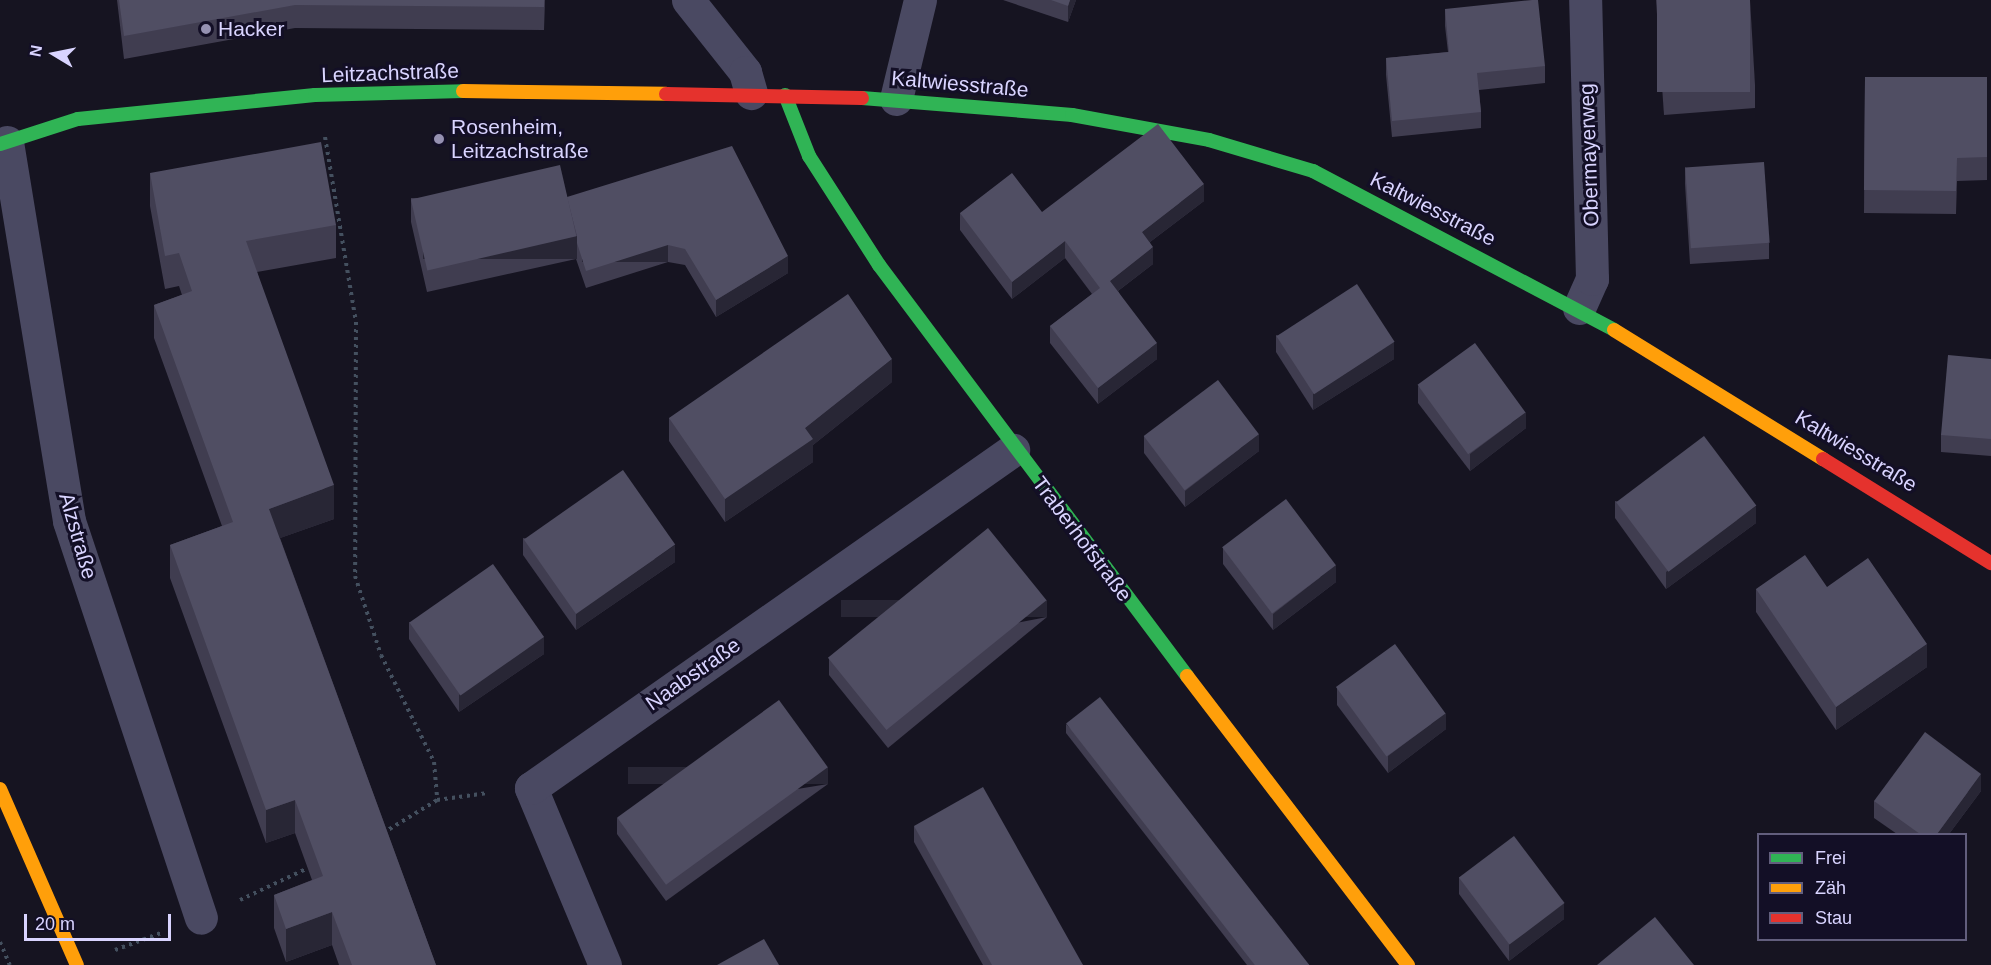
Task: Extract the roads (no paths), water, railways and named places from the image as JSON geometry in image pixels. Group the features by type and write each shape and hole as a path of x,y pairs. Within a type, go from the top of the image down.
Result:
{"street":[{"path":"688,0 745,72 752,93"},
{"path":"896,99 920,0"},
{"name":"Obermayerweg","path":"1579,308 1592,279 1585,0"},
{"name":"Leitzachstraße","path":"3,143 78,119 315,95 497,90 785,95"},
{"name":"Kaltwiesstraße","path":"785,95 896,99 1072,115 1209,140 1313,171 1579,308 1991,563"},
{"name":"Traberhofstraße","path":"785,95 810,156 867,245 1013,450 1408,965"},
{"name":"Alzstraße","path":"3,143 69,521 201,918"},
{"name":"Naabstraße","path":"605,965 531,788 1013,450"},
{"path":"0,789 77,965"}],"place":[{"name":"Hacker","path":"206,29"},
{"name":"Rosenheim, Leitzachstraße","path":"439,139"}]}
